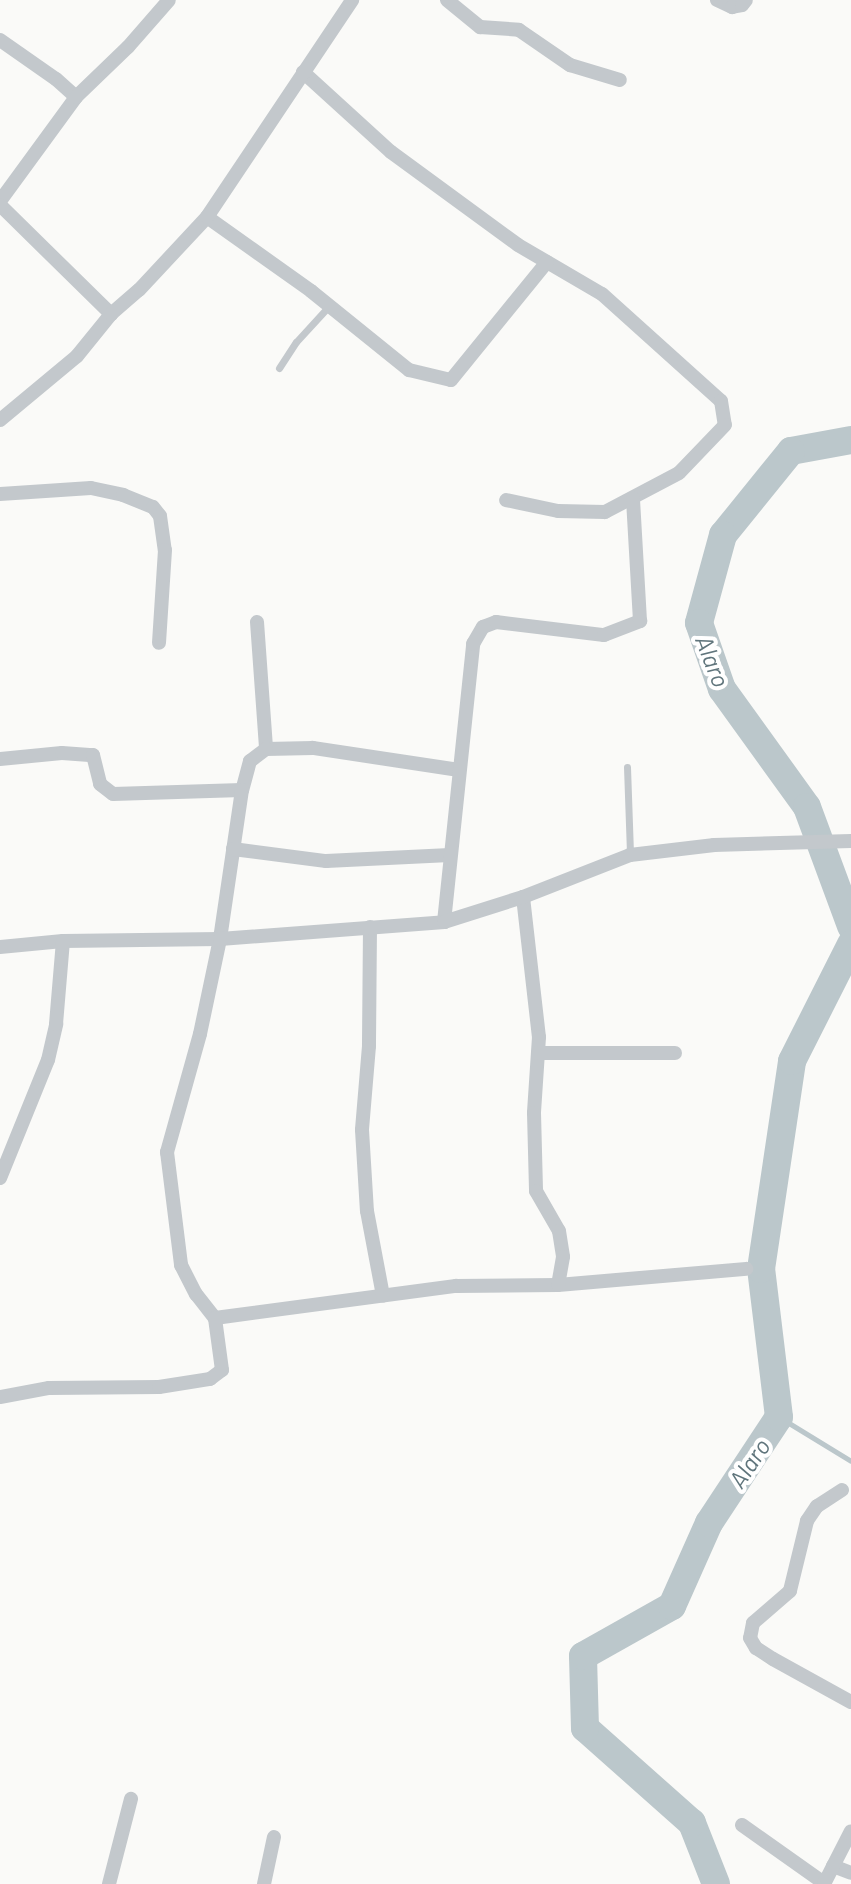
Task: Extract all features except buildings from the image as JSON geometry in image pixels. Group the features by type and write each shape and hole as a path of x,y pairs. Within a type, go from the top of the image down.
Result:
{"street":[{"path":"111,314 0,203 76,97 128,47 169,0"},
{"path":"0,420 77,356 111,314 139,290 207,217 352,0"},
{"path":"447,0 480,27 519,30 570,65 620,80"},
{"path":"717,0 732,7 742,5 746,0"},
{"path":"0,40 76,97"},
{"path":"303,72 391,152 547,262 602,294 721,401 725,425 679,473 605,512 558,511 506,500"},
{"path":"207,217 329,306 409,370 451,380 547,262"},
{"path":"0,494 91,488 123,495 153,507 160,516 165,550 159,643"},
{"path":"444,922 473,644 483,627 496,622 604,635 640,621 633,498"},
{"path":"257,622 266,749"},
{"path":"0,1397 49,1388 159,1387 210,1379 222,1370 215,1318 181,1265 167,1152 200,1034 220,939 242,790 250,761 266,749 313,748 459,770"},
{"path":"0,759 62,753 93,755 100,784 113,794 242,790"},
{"path":"0,947 63,941 220,939 444,922 523,897 630,855 714,845 845,841"},
{"path":"233,849 326,861 450,855"},
{"path":"523,897 538,1053 534,1113 536,1191 559,1231 563,1257 558,1285"},
{"path":"370,927 369,1046 362,1130 367,1211 383,1296"},
{"path":"0,1178 48,1060 56,1024 63,941"},
{"path":"538,1053 675,1053"},
{"path":"215,1318 456,1286 558,1285 746,1269"},
{"path":"842,1490 817,1506 807,1521 790,1591 753,1623 750,1638 756,1648 773,1659 851,1702"},
{"path":"109,1884 131,1799"},
{"path":"742,1825 824,1883 851,1831"},
{"path":"264,1884 274,1837"},
{"path":"833,1866 851,1873"}],"lane":[{"path":"279,368 296,342 329,306"},
{"path":"627,767 630,855"}],"waterway":[{"name":"Alaro","path":"851,440 791,451 723,535 699,623 722,689 807,807 851,926"},
{"name":"Alaro","path":"716,1884 692,1823 585,1728 583,1656 672,1606 709,1523 779,1417 761,1269 792,1061 851,944"},
{"path":"779,1417 851,1461"}]}
